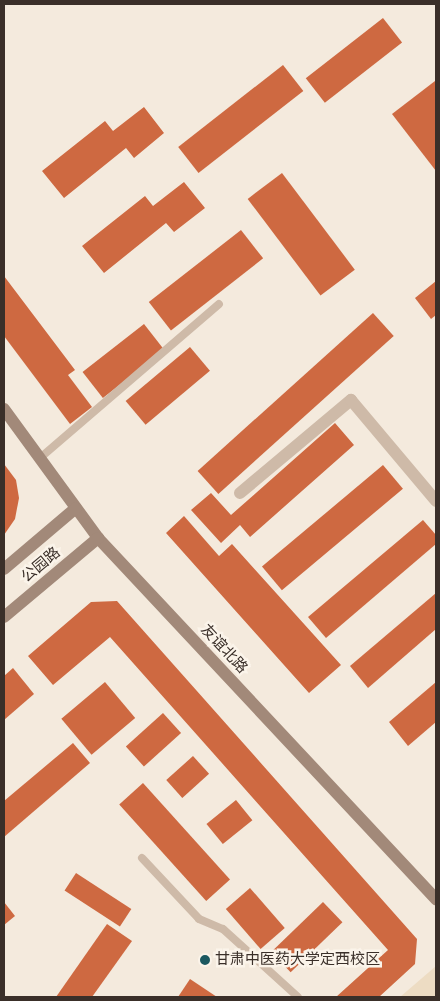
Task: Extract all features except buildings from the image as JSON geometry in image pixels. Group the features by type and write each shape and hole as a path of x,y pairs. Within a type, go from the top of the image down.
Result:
{"main road":[{"name":"友谊北路","path":"4,409 98,538 436,898"},
{"name":"公园路","path":"4,569 76,508"},
{"name":"公园路","path":"4,617 98,538"}],"street":[{"path":"240,493 352,400 436,502"}],"lane":[{"path":"40,458 219,304"},
{"path":"142,858 199,919 223,929 298,997"}],"shaded area":[{"path":"436,966 436,997 400,997"}],"place":[{"name":"甘肃中医药大学定西校区","path":"205,960"}]}
